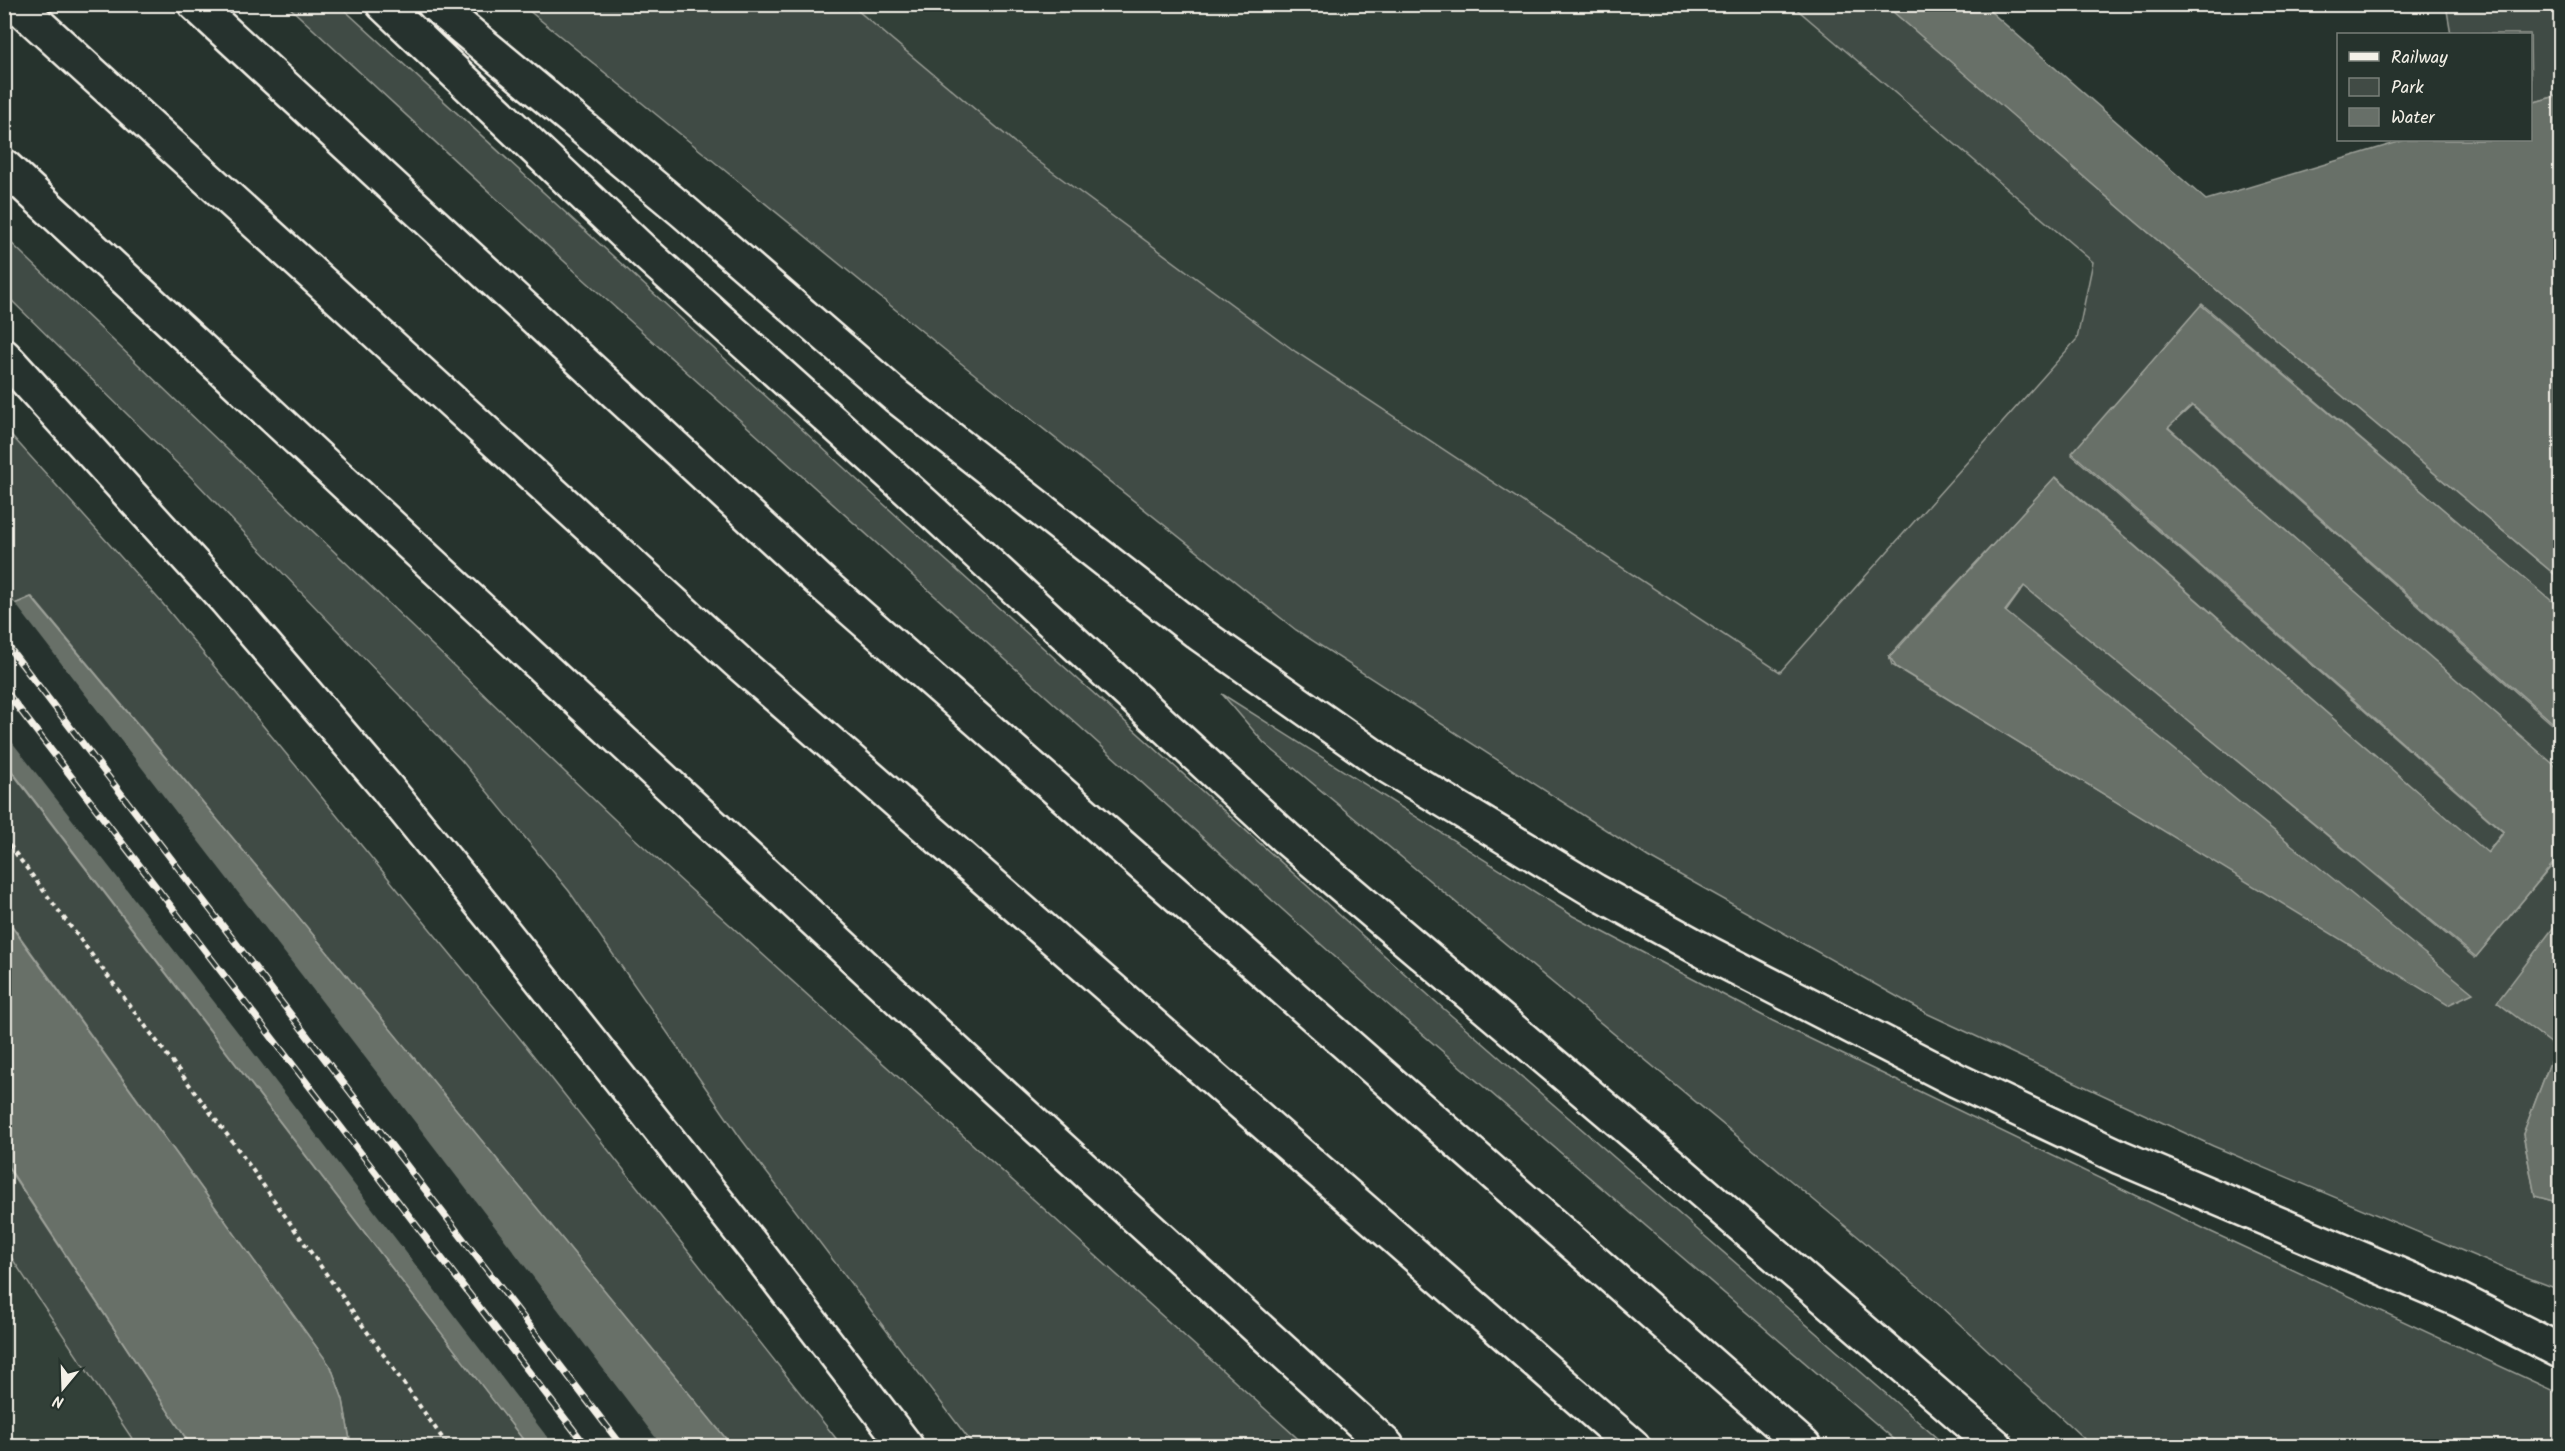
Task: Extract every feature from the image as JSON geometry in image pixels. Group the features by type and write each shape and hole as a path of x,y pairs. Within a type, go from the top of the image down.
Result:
{"highway":[{"path":"16,4 738,662 1634,1446"},
{"path":"195,4 822,582 1804,1446"},
{"path":"383,4 643,251 924,504 1286,838 1667,1161 1996,1446"},
{"path":"434,4 683,211 905,403 1201,634 1389,767 1595,891 1708,953 1956,1080 2120,1157 2459,1300 2560,1351"},
{"path":"4,166 1006,1098 1387,1446"},
{"path":"4,356 226,600 387,788 754,1248 906,1446"}],"path":[{"path":"4,838 237,1148 448,1446"}],"shaded area":[{"path":"851,5 1792,5 2093,262 2077,339 1780,672 1296,352 1027,153"},
{"path":"5,1246 137,1446 5,1446"}],"green space":[{"path":"287,5 339,5 878,499 1445,1010 1946,1446 1902,1446 1385,1002 578,274"},
{"path":"522,5 851,5 1027,153 1296,352 1780,672 2077,339 2093,262 1792,5 1886,5 2136,222 2560,579 2560,593 2553,603 2202,304 2072,455 2503,832 2487,853 2056,477 1889,656 1892,665 2448,1004 2005,613 2025,585 2475,958 2560,856 2556,1047 2523,1134 2535,1196 2560,1203 2560,1290 2213,1146 1928,1014 1648,857 1296,630 967,368"},
{"path":"2446,5 2560,5 2560,95 2532,103 2532,33 2451,33"},
{"path":"5,237 634,838 1306,1446 974,1446 742,1140 569,891 462,761 195,481 5,294"},
{"path":"2192,406 2560,731 2560,772 2168,427"},
{"path":"4,427 163,604 522,1041 842,1446 732,1446 292,909 32,597 15,604 5,590"},
{"path":"1222,694 1573,916 1773,1021 2207,1230 2560,1394 2560,1446 2092,1446 1927,1294 1264,743"},
{"path":"4,762 528,1446 351,1446 343,1400 331,1367 5,916"},
{"path":"4,1162 191,1446 137,1446 5,1248"}],"water":[{"path":"1885,5 1983,5 2206,200 2402,141 2532,141 2532,103 2560,95 2560,579 2136,222"},
{"path":"2201,305 2553,602 2560,594 2560,729 2192,405 2168,428 2560,770 2560,855 2476,957 2024,586 2005,611 2473,993 2448,1005 1896,667 1890,657 2055,477 2488,853 2504,832 2072,453"},
{"path":"31,597 292,909 732,1446 528,1446 5,762 5,608"},
{"path":"4,916 331,1367 343,1400 351,1446 191,1446 5,1162"},
{"path":"2560,919 2560,1203 2535,1196 2523,1134 2556,1047 2497,1002"}],"pier":[{"path":"14,602 662,1446 554,1446 233,1026 5,733 4,605"}],"railway":[{"path":"4,641 622,1446"},
{"path":"4,689 586,1446"}]}
